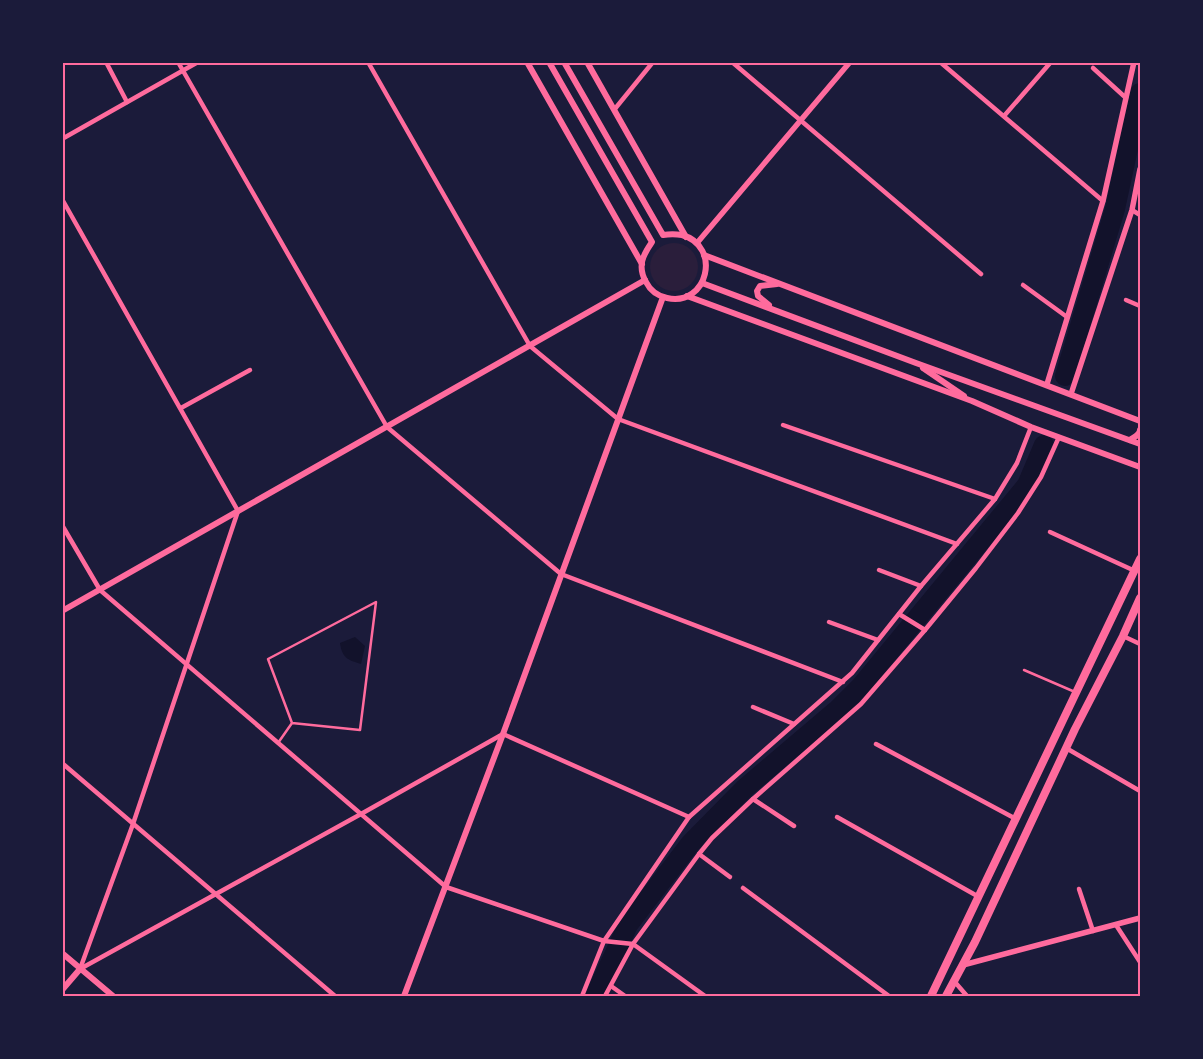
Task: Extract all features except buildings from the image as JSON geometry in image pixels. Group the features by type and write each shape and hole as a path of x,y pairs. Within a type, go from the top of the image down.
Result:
{"main road":[{"path":"527,62 642,264"},
{"path":"549,62 652,242 644,255 642,264 643,274 649,287 662,297 671,299 687,296 698,289 706,274 704,255 697,244 686,237 675,234 663,235 564,62"},
{"path":"587,62 686,237"},
{"path":"704,255 1047,384 1140,422"},
{"path":"62,611 645,280"},
{"path":"702,282 1140,444"},
{"path":"776,310 758,296 757,291 760,286 781,284"},
{"path":"687,296 972,401 1031,427 1140,467"},
{"path":"404,996 446,887 662,297"},
{"path":"916,362 972,401"},
{"path":"1130,440 1140,430"},
{"path":"930,996 1140,559"},
{"path":"946,996 975,942 1066,748 1123,636 1140,598"},
{"path":"62,953 113,996"},
{"path":"62,990 80,969"}],"street":[{"path":"106,62 127,102"},
{"path":"178,62 387,427 561,574 843,682"},
{"path":"62,139 198,62"},
{"path":"368,62 530,346 618,420 957,544"},
{"path":"614,110 653,62"},
{"path":"732,62 981,274"},
{"path":"697,244 850,62"},
{"path":"940,62 1103,201"},
{"path":"1004,116 1051,62"},
{"path":"1047,384 1103,201 1134,62"},
{"path":"1093,68 1126,98"},
{"path":"1072,394 1132,210 1140,169"},
{"path":"62,199 238,511 133,824 80,969"},
{"path":"1132,210 1140,214"},
{"path":"1024,285 1067,317"},
{"path":"1126,300 1140,306"},
{"path":"181,408 250,370"},
{"path":"784,425 995,499"},
{"path":"582,996 604,941 689,817 852,673 920,586 995,499 1017,463 1031,427"},
{"path":"605,996 633,944 698,854 712,838 753,798 860,704 926,630 1018,513 1041,477 1059,437"},
{"path":"62,525 100,590 446,887 604,941 633,944 705,996"},
{"path":"1050,532 1135,571"},
{"path":"879,570 920,586"},
{"path":"899,614 926,630"},
{"path":"829,622 878,640"},
{"path":"1123,636 1140,644"},
{"path":"753,707 794,724"},
{"path":"80,969 502,734 689,817"},
{"path":"876,744 1016,819"},
{"path":"1066,748 1140,791"},
{"path":"62,763 335,996"},
{"path":"753,798 794,826"},
{"path":"837,817 979,897"},
{"path":"698,854 730,877"},
{"path":"743,888 889,996"},
{"path":"1079,889 1093,930"},
{"path":"963,965 1140,918"},
{"path":"1116,924 1140,962"},
{"path":"954,981 967,996"},
{"path":"611,986 625,996"}],"lane":[{"path":"376,602 360,730 292,723 268,659 376,602"},
{"path":"1024,670 1077,693"},
{"path":"278,742 292,723"}],"shaded area":[{"path":"669,243 679,243 688,247 694,253 697,258 697,276 688,287 679,291 669,291 660,287 654,281 650,272 650,262 654,253 660,247"},
{"path":"355,637 365,646 361,664 346,658 341,648 340,643"}],"waterway":[{"path":"1065,376 1115,209 1140,93"},
{"path":"595,996 628,925 690,844 745,788 838,709 861,686 1027,485 1044,445"}]}
